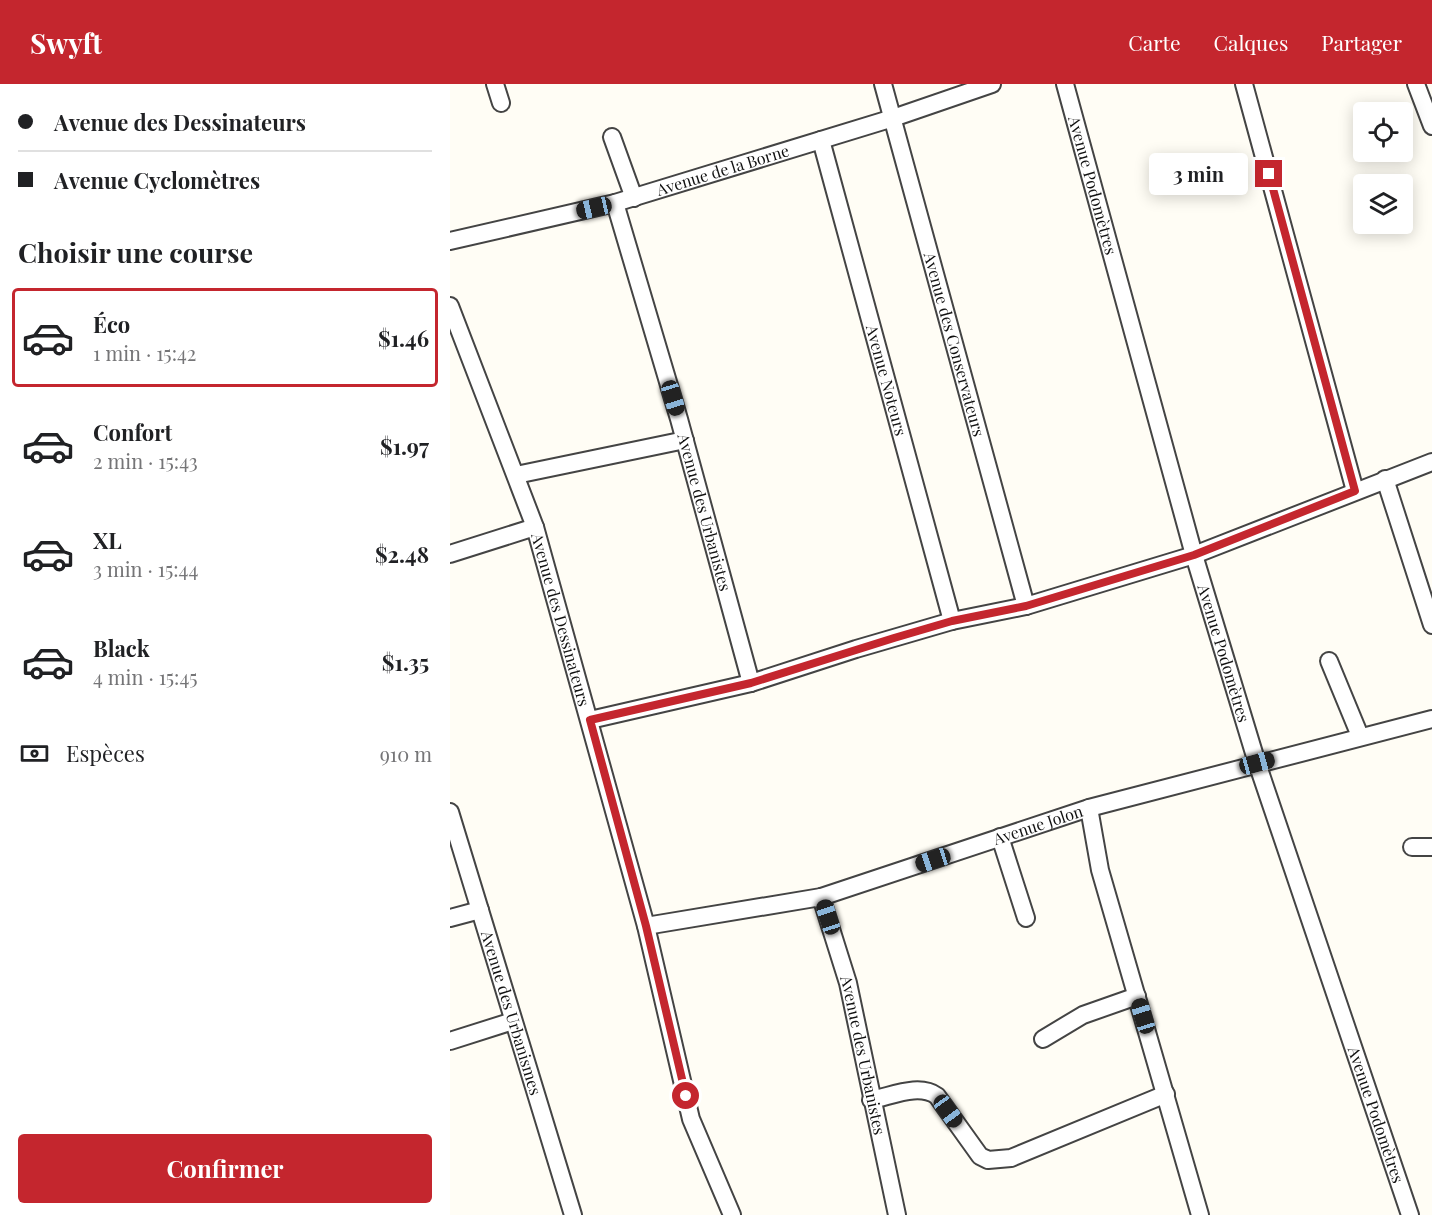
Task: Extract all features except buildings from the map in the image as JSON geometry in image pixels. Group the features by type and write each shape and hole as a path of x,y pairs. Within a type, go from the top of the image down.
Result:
{"street":[{"path":"495,84 501,103"},
{"name":"Avenue des Conservateurs","path":"883,84 1026,606"},
{"name":"Avenue de la Borne","path":"450,241 634,198 892,118 992,84"},
{"name":"Avenue Podomètres","path":"1065,84 1194,555 1257,763 1410,1215"},
{"path":"1244,84 1355,491"},
{"path":"1416,84 1432,126"},
{"path":"612,137 634,198"},
{"name":"Avenue Noteurs","path":"821,140 952,621"},
{"name":"Avenue des Urbanistes","path":"615,203 685,440 751,683"},
{"name":"Avenue des Dessinateurs","path":"450,306 536,527 646,926 691,1119 732,1215"},
{"path":"516,475 685,440"},
{"path":"590,720 751,683 952,621 1026,606 1194,555 1432,462"},
{"path":"1385,479 1432,626"},
{"path":"450,554 536,527"},
{"path":"1329,660 1360,736"},
{"name":"Avenue Jolon","path":"646,926 822,897 1089,807 1432,719"},
{"path":"1089,807 1100,870 1200,1215"},
{"name":"Avenue des Urbanismes","path":"450,812 573,1215"},
{"path":"1000,837 1026,918"},
{"path":"1412,847 1432,847"},
{"name":"Avenue des Urbanistes","path":"822,897 848,983 897,1215"},
{"path":"450,918 480,910"},
{"path":"1043,1039 1083,1015 1137,996"},
{"path":"450,1041 513,1021"},
{"path":"871,1100 922,1089 931,1091 980,1156 997,1161 1011,1158 1166,1094"}],"route":[{"path":"686,1096 646,926 590,720 751,683 952,621 1026,606 1194,555 1355,491 1269,174"}]}
